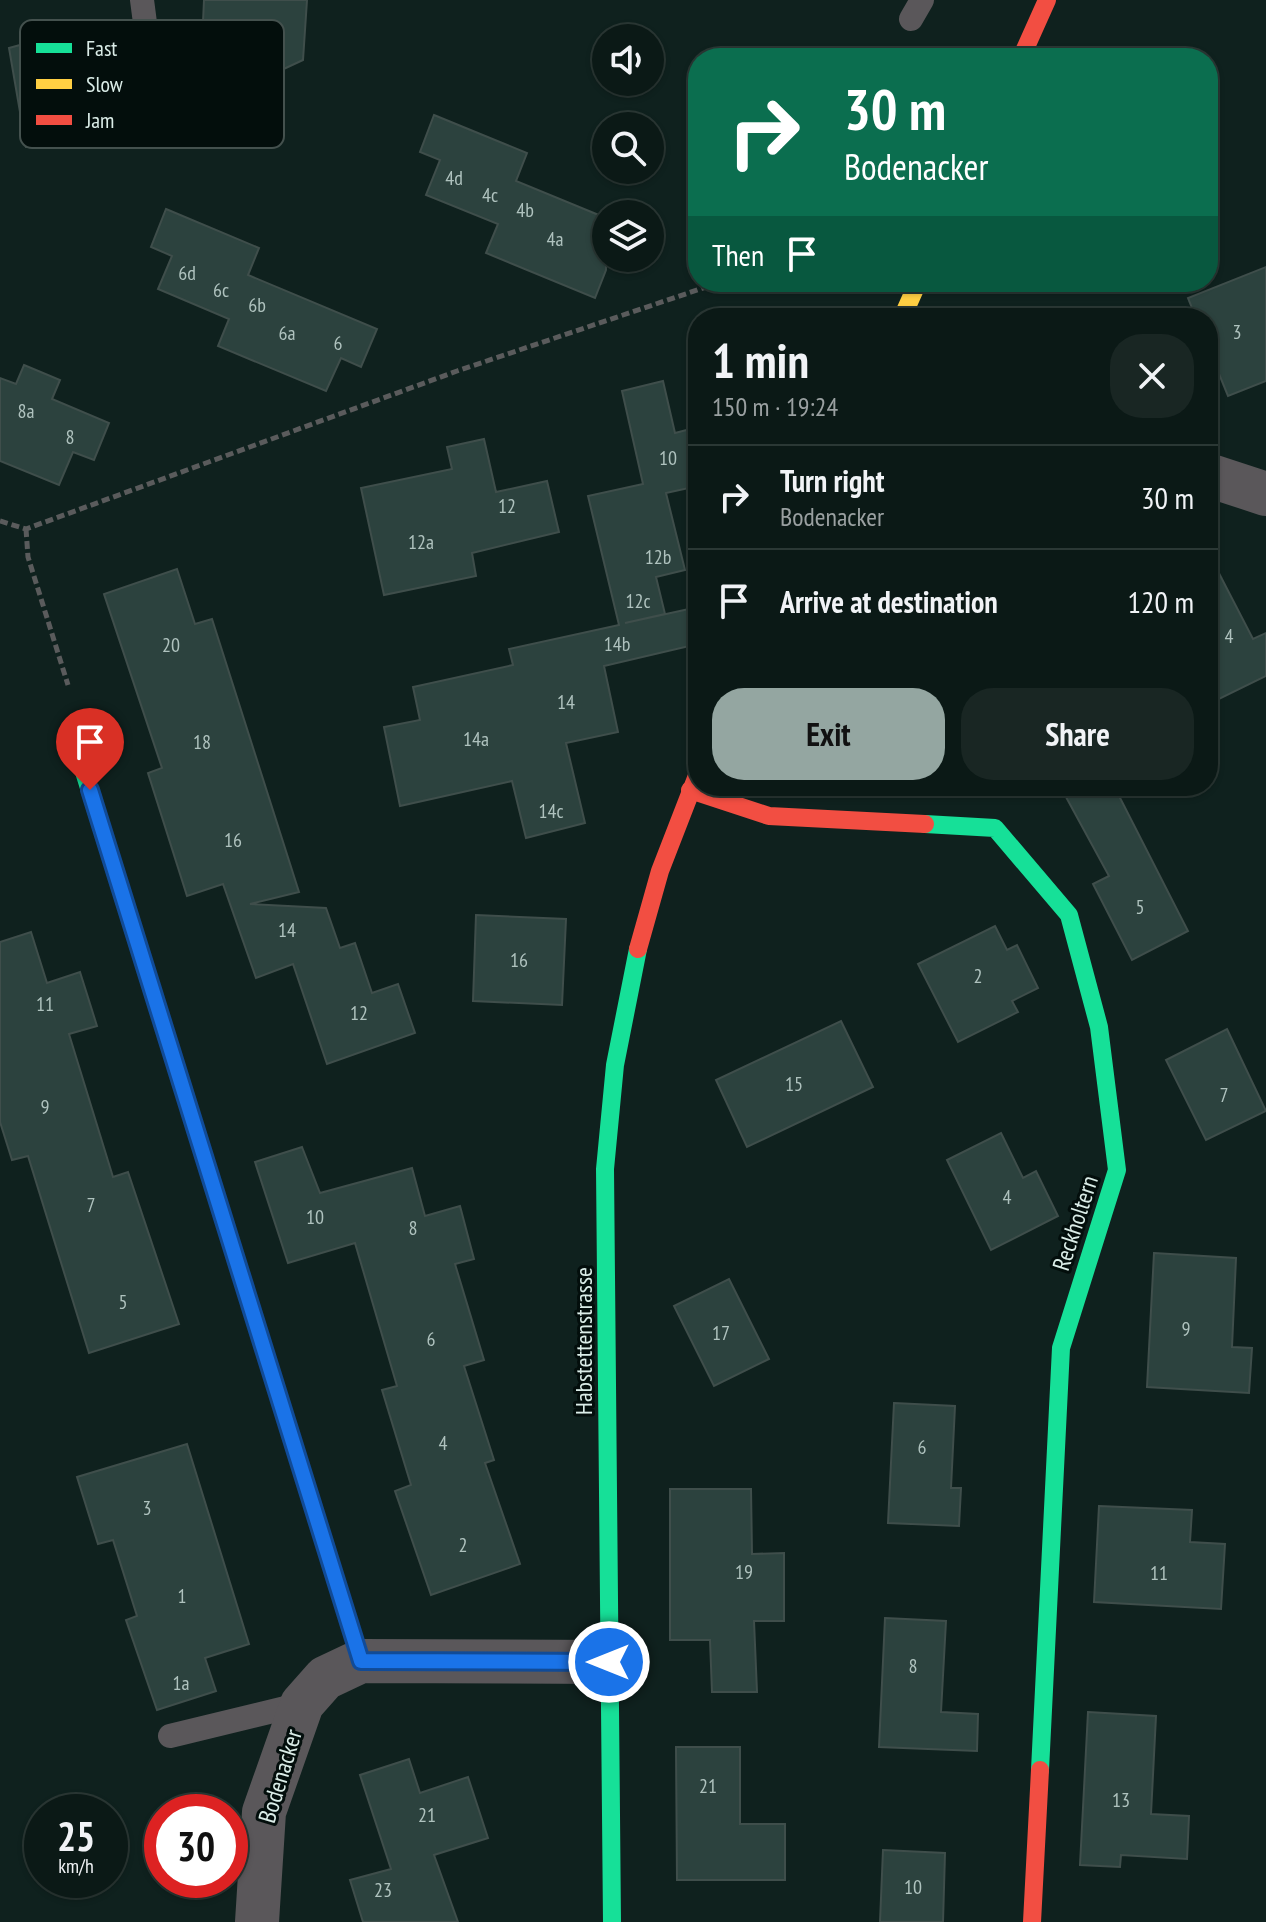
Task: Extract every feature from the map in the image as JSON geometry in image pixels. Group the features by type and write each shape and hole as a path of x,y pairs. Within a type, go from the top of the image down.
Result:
{"street":[{"path":"1025,48 1047,0"},
{"path":"1218,478 1266,494"},
{"path":"71,730 361,1661"},
{"name":"Habstettenstrasse","path":"612,1922 605,1169 609,1101 631,967 658,872 688,796"},
{"name":"Reckholtern","path":"726,796 769,816 995,828 1069,915 1099,1027 1117,1170 1061,1348 1032,1922"},
{"name":"Bodenacker","path":"257,1922 264,1812 302,1704 325,1678 361,1661 609,1662"}],"lane":[{"path":"142,0 145,20"},
{"path":"170,1736 302,1704"}],"path":[{"path":"0,521 26,529 457,371 691,292"},
{"path":"26,529 28,557 67,678 71,730"}],"building":[{"path":"204,0 307,0 303,60 284,69 284,20 203,20"},
{"path":"20,45 20,112 9,48"},
{"path":"434,115 527,153 516,181 592,212 592,272 605,272 595,298 486,253 498,224 426,195 440,160 420,152"},
{"path":"166,209 259,248 248,275 377,329 361,367 341,358 326,391 218,346 229,319 158,289 172,256 151,247"},
{"path":"1266,267 1266,381 1228,396 1218,372 1218,308 1192,308 1188,298 1203,292 1218,292 1218,286"},
{"path":"24,365 60,380 52,399 109,423 94,460 73,452 59,485 0,461 0,378 16,384"},
{"path":"663,381 675,433 688,430 688,488 666,493 685,570 656,577 665,614 625,623 688,609 688,646 604,666 618,732 566,743 585,823 526,838 512,781 400,806 384,727 420,720 413,687 513,665 509,649 619,625 588,496 643,484 622,391"},
{"path":"484,439 496,492 547,481 559,532 472,553 476,576 384,595 361,488 452,469 447,447"},
{"path":"177,569 195,624 212,619 299,892 250,904 326,908 340,948 355,943 372,993 398,984 415,1033 327,1064 293,964 256,978 223,884 187,896 148,773 162,768 104,594"},
{"path":"1218,571 1253,639 1266,633 1266,676 1219,699"},
{"path":"1065,796 1119,796 1188,931 1132,960 1093,884 1109,876"},
{"path":"476,915 566,919 562,1005 473,1001"},
{"path":"995,926 1007,950 1017,945 1038,988 1012,1001 1018,1012 958,1042 918,964"},
{"path":"31,932 47,983 80,972 97,1026 69,1034 113,1177 128,1172 179,1324 89,1353 28,1156 12,1160 0,1122 0,942"},
{"path":"841,1021 873,1087 747,1147 716,1080"},
{"path":"1227,1029 1266,1111 1206,1140 1166,1060"},
{"path":"1001,1133 1023,1178 1036,1171 1058,1216 991,1250 947,1160"},
{"path":"302,1147 320,1193 412,1168 425,1216 460,1206 474,1259 455,1264 484,1360 464,1366 494,1460 485,1463 520,1564 431,1595 395,1491 411,1485 382,1390 397,1386 355,1243 288,1263 255,1162"},
{"path":"1154,1253 1236,1258 1232,1347 1252,1348 1249,1393 1147,1387"},
{"path":"729,1279 769,1359 714,1386 674,1306"},
{"path":"894,1403 955,1406 951,1488 961,1488 959,1526 888,1523"},
{"path":"187,1444 249,1644 205,1658 216,1691 157,1710 126,1620 137,1616 113,1540 98,1544 77,1477"},
{"path":"670,1489 751,1489 752,1554 784,1553 784,1621 754,1621 757,1692 712,1692 710,1640 670,1640"},
{"path":"1099,1506 1192,1510 1190,1542 1225,1544 1221,1609 1094,1602"},
{"path":"885,1618 946,1621 941,1712 978,1714 977,1751 879,1747"},
{"path":"1088,1712 1156,1716 1151,1814 1189,1816 1187,1859 1121,1855 1120,1867 1080,1865"},
{"path":"676,1747 740,1747 740,1824 785,1824 785,1880 677,1880"},
{"path":"409,1759 420,1793 468,1777 488,1838 434,1855 458,1922 363,1922 350,1880 391,1869 360,1775"},
{"path":"883,1850 945,1853 943,1922 880,1922"}],"traffic: fast":[{"path":"71,730 361,1661"},
{"path":"925,824 995,828 1069,915 1099,1027 1117,1170 1061,1348 1040,1770"},
{"path":"612,1922 605,1169 615,1065 638,949"}],"traffic: slow":[{"path":"906,308 914,292"}],"traffic: jam":[{"path":"1025,48 1047,0"},
{"path":"638,949 660,871 689,796"},
{"path":"708,796 769,816 925,824"},
{"path":"1032,1922 1040,1770"}],"route":[{"path":"90,790 361,1661 609,1662"}]}
